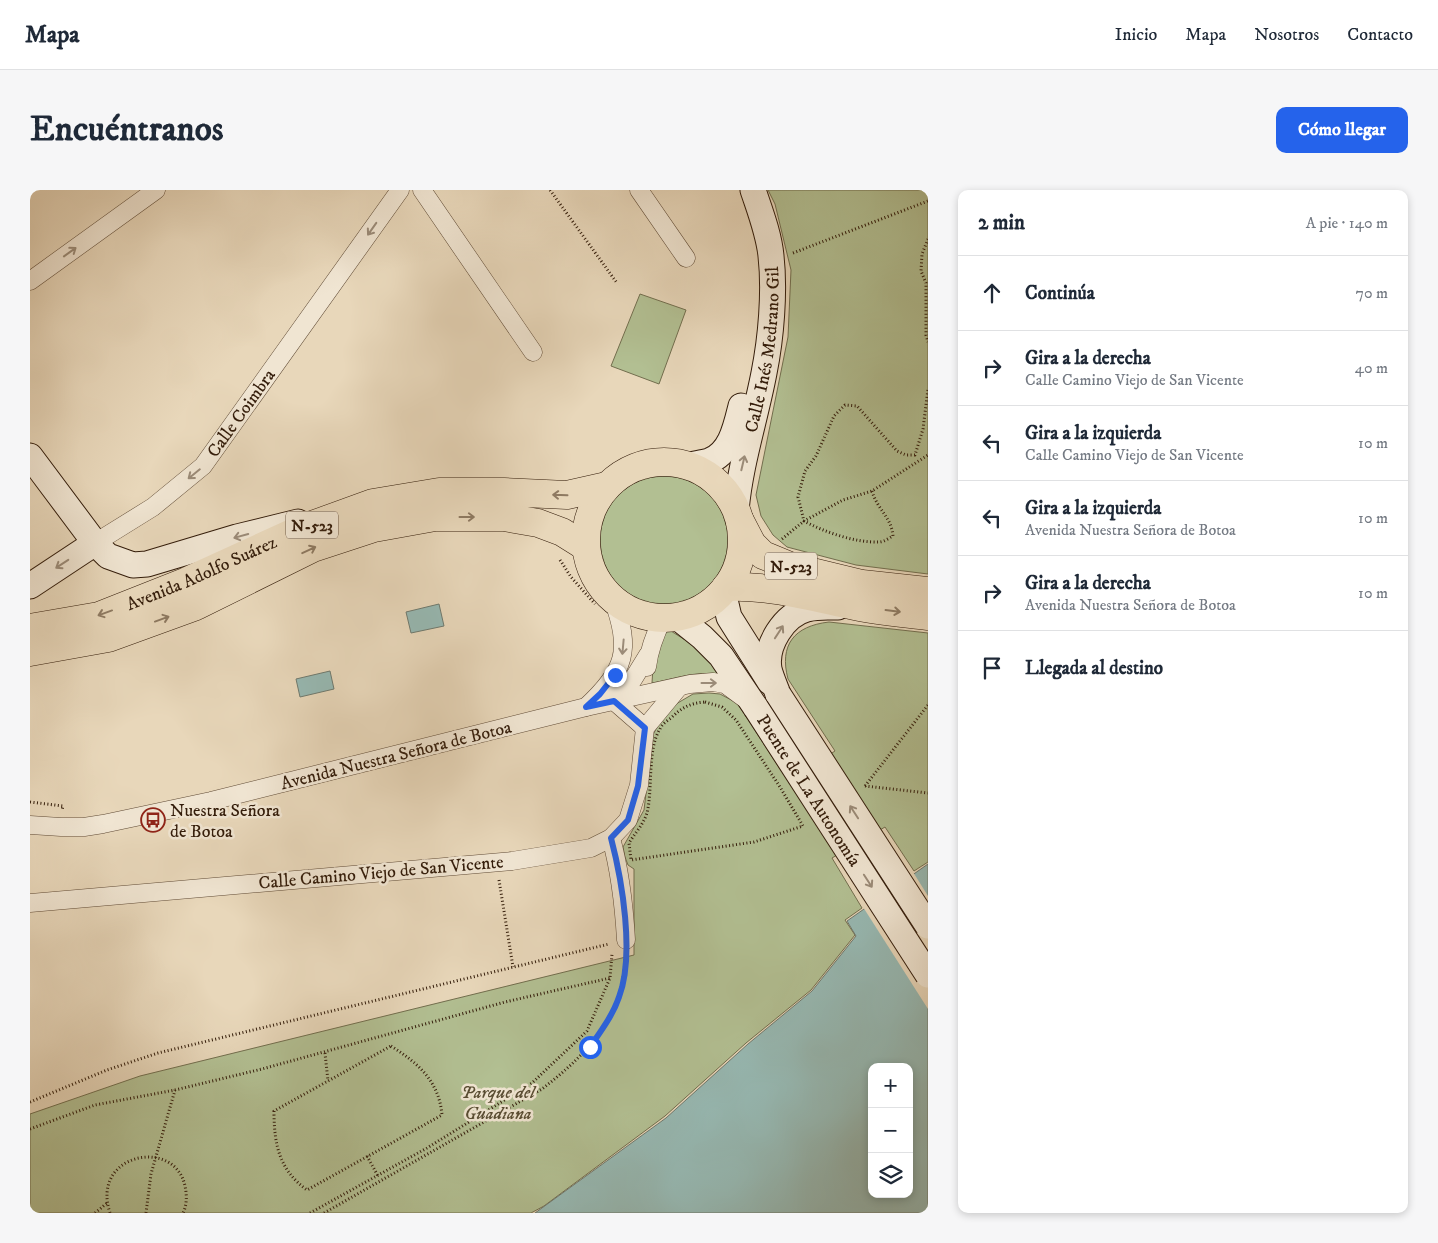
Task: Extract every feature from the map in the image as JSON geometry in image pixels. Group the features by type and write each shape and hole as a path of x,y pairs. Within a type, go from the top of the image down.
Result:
{"highway":[{"path":"665,462 686,466 702,472 716,483 728,496 738,515 742,537 740,555 735,572 724,589 702,608 670,617 635,612 605,603 599,584 590,567 586,547 586,530 590,514 597,499 607,486 624,473 644,465 665,462"},
{"name":"Avenida Adolfo Suárez","path":"30,628 99,616 185,582 301,529 373,503 439,492 504,492 567,495 607,486"},
{"name":"N-523","path":"738,515 752,544 763,555 792,567 862,584 928,591"},
{"name":"Avenida Adolfo Suárez","path":"30,652 108,638 196,606 313,548 374,528 435,517 504,517 538,523 562,532 586,547"},
{"name":"N-523","path":"724,589 748,586 771,588 858,607 928,616"}],"main road":[{"name":"Calle Inés Medrano Gil","path":"686,466 709,461 728,447 737,423 754,352 758,320 758,259 750,220 740,190"},
{"name":"Calle Inés Medrano Gil","path":"738,515 738,485 764,373 772,326 772,257 753,190"},
{"path":"30,456 95,543 108,556 133,565 147,564 237,537 373,503"},
{"name":"Calle Coimbra","path":"30,586 95,543"},
{"name":"Puente de La Autonomía","path":"724,589 729,617 928,926"},
{"path":"778,694 769,669 769,652 779,630 800,611 809,608 858,607"},
{"name":"Puente de La Autonomía","path":"670,617 702,637 721,656 928,975"}],"street":[{"path":"30,281 156,190"},
{"name":"Calle Coimbra","path":"95,543 153,507 203,466 400,190"},
{"path":"422,190 534,352"},
{"path":"639,190 686,258"},
{"path":"586,707 600,694 615,675 623,657 624,639 621,620 605,603"},
{"path":"644,695 648,655 656,631 670,617"},
{"path":"648,655 632,681 614,701 653,728 679,687"},
{"name":"Avenida Nuestra Señora de Botoa","path":"30,825 84,827 212,801 586,707 703,682 725,684 756,708"},
{"name":"Calle Camino Viejo de San Vicente","path":"30,903 496,862 591,848 611,838 628,820 653,728"},
{"path":"611,838 618,864 624,905 620,941"}],"path":[{"path":"550,190 617,283"},
{"path":"790,254 928,201"},
{"path":"928,239 922,254 921,271 926,283 926,335 928,342"},
{"path":"915,455 923,429 928,389"},
{"path":"872,491 876,505 892,525 893,536 880,542 840,536 814,527 804,521 798,497 805,471 816,456 834,416 845,405 857,406 897,451 921,458"},
{"path":"763,555 804,521 843,500 872,491 921,458 928,456"},
{"path":"555,553 570,577 605,603"},
{"path":"705,702 722,706 736,720 803,826 754,842 631,860 629,843 644,821 649,802 654,746 653,728 692,703 705,702"},
{"path":"928,705 865,786 928,793"},
{"path":"496,862 513,968"},
{"path":"30,1102 107,1070 158,1053 620,941"},
{"path":"310,1213 378,1176 532,1082 587,1031 610,978 620,941"},
{"path":"324,1213 542,1089 566,1071 590,1047 606,1023 620,996 625,971 620,941"},
{"path":"30,1130 95,1105 175,1090 325,1053 505,1002 610,978"},
{"path":"391,1046 412,1059 430,1080 441,1105 442,1115 367,1156 307,1190 297,1183 281,1161 274,1136 274,1111 391,1046"},
{"path":"325,1053 328,1081"},
{"path":"146,1213 151,1174 175,1090"},
{"path":"110,1213 107,1203 107,1190 111,1177 119,1167 130,1160 143,1156 156,1157 168,1162 178,1171 184,1183 187,1196 183,1213"},
{"path":"367,1156 378,1176"},
{"path":"95,1213 107,1203"}],"green space":[{"path":"768,190 928,190 928,574 856,565 787,547 773,535 761,516 756,495 788,337 791,270 775,204"},
{"path":"640,294 686,310 659,384 611,366"},
{"path":"664,476 688,481 709,495 723,516 728,540 723,564 709,585 688,599 664,604 640,599 619,585 605,564 600,540 605,516 619,495 640,481"},
{"name":"Parque del Guadiana","path":"829,622 928,633 928,862 914,871 885,827 832,858 862,908 845,920 855,935 811,990 746,1043 665,1116 544,1206 531,1213 30,1213 30,1114 140,1076 634,955 634,869 628,865 623,847 644,810 653,735 660,721 676,704 693,694 720,694 737,703 788,781 835,751 788,679 786,667 786,656 792,639 807,628"},
{"path":"666,628 695,646 725,677 698,674 652,683 654,650"}],"water":[{"path":"439,604 444,626 411,633 406,612"},
{"path":"330,671 334,689 300,697 296,679"},
{"path":"928,864 928,1213 535,1213 666,1118 748,1044 812,991 856,936 847,921"}],"pier":[{"path":"913,872 928,896 928,1009 863,907"}],"place":[{"name":"Nuestra Señora de Botoa","path":"153,820"}],"route":[{"path":"590,1047 606,1023 620,996 625,971 624,905 618,864 611,838 628,820 638,786 645,728 614,701 586,707 600,694 615,675"}]}
